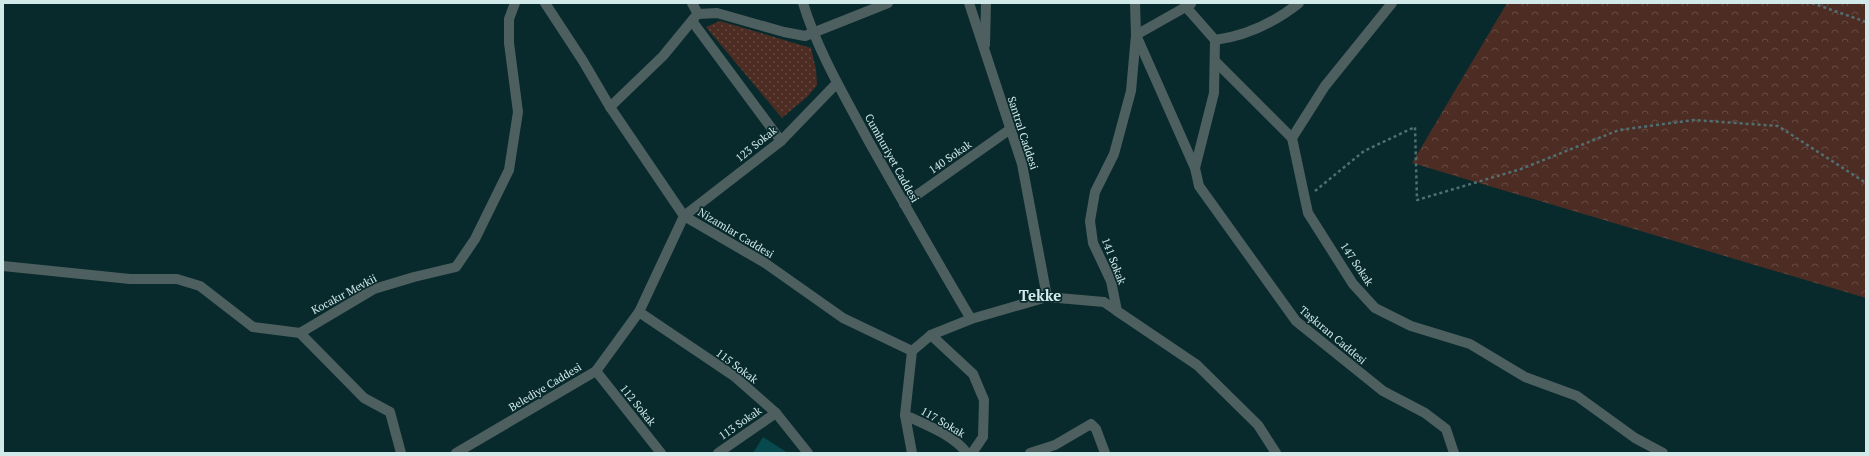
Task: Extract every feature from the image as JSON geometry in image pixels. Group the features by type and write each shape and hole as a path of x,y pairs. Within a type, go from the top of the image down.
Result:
{"street":[{"name":"Kocakır Mevkii","path":"300,333 374,289 414,277 456,267 475,239 509,170 518,112 509,43 509,19 515,3"},
{"name":"Nizamlar Caddesi","path":"545,3 583,61 610,107 684,216 766,263 843,318 912,351"},
{"path":"692,3 695,18 781,141"},
{"name":"Cumhuriyet Caddesi","path":"803,3 812,33 837,83 904,204 971,319"},
{"path":"610,107 663,56 695,18 718,13 784,32 805,36 888,3"},
{"name":"Santral Caddesi","path":"969,3 1009,130 1022,164 1046,297"},
{"path":"985,54 986,3"},
{"name":"141 Sokak","path":"1118,311 1111,281 1093,242 1090,222 1095,192 1114,154 1131,91 1136,36 1135,3"},
{"path":"1215,40 1234,37 1270,23 1300,3"},
{"path":"1215,60 1292,138 1325,86 1392,3"},
{"path":"1136,36 1189,5 1215,40 1214,93 1195,168"},
{"name":"Taşkıran Caddesi","path":"1136,36 1195,168 1199,186 1296,321 1383,391 1425,413 1446,429 1454,453"},
{"name":"123 Sokak","path":"684,216 781,141 837,83"},
{"name":"140 Sokak","path":"904,204 1009,130"},
{"name":"147 Sokak","path":"1292,138 1308,213 1353,284 1376,308 1411,326 1470,344 1525,377 1577,396 1635,438 1663,453"},
{"name":"Belediye Caddesi","path":"456,453 596,371 639,312 684,216"},
{"path":"3,266 130,279 176,279 200,286 253,327 300,333 364,398 390,412 400,453"},
{"path":"912,453 906,415 912,351 931,335 971,319 1046,297 1104,302 1118,311 1197,365 1258,425 1276,453"},
{"name":"115 Sokak","path":"639,312 734,376 776,413 808,453"},
{"path":"931,335 973,374 984,400 983,436 972,453"},
{"name":"112 Sokak","path":"596,371 661,453"},
{"name":"113 Sokak","path":"718,453 776,413"},
{"name":"117 Sokak","path":"906,415 935,429 961,446 967,453"},
{"path":"1030,453 1055,445 1091,424 1096,429 1105,453"}],"path":[{"path":"1812,3 1866,22"},
{"path":"1305,199 1364,151 1415,126 1417,200 1522,169 1619,130 1694,120 1778,126 1866,183"}],"green space":[{"path":"1507,3 1866,3 1866,298 1412,163"},
{"path":"720,21 811,48 816,69 817,85 808,96 782,118 706,27"}],"building":[{"path":"763,437 788,453 753,453"}],"district":[{"name":"Tekke","path":"1040,295"}]}
